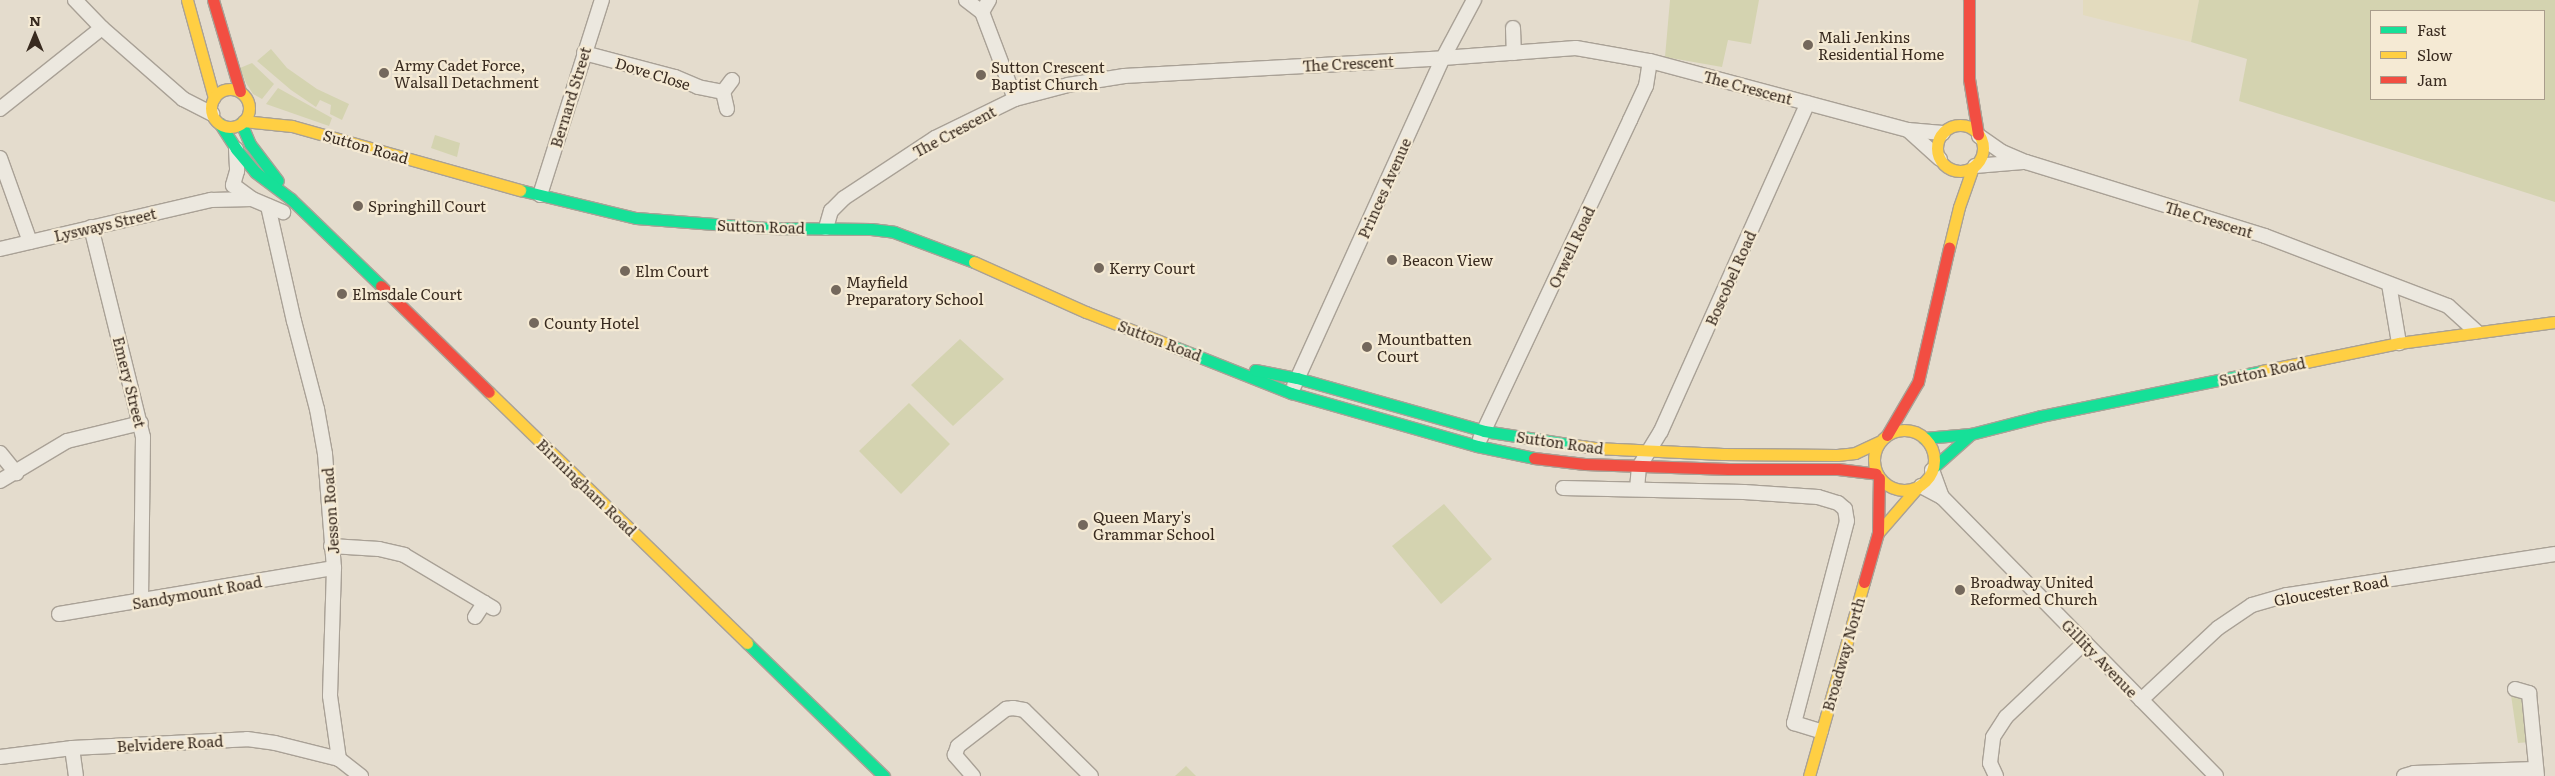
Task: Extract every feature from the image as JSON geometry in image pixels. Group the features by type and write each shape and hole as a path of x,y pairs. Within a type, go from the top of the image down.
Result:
{"main road":[{"path":"187,0 214,98 216,119 231,127 242,122 249,110 249,104 240,91 213,0"},
{"path":"1919,399 1918,382 1959,207 1974,167 1982,156 1983,148 1969,78 1969,0"},
{"path":"1960,96 1969,78"},
{"path":"214,98 227,89 240,91"},
{"name":"Sutton Road","path":"249,104 292,126"},
{"path":"1952,114 1938,144 1959,207"},
{"name":"Birmingham Road","path":"216,119 236,149 266,182 291,199"},
{"name":"Sutton Road","path":"242,122 257,121 292,126 540,195 636,218 759,227 871,229 916,238 1086,312 1291,394 1477,446 1533,458 1639,467 1838,469 1877,476"},
{"name":"Birmingham Road","path":"242,122 250,144 291,199 884,776"},
{"path":"1944,132 1952,127 1962,126 1971,128 1979,135"},
{"path":"1944,164 1965,171 1974,167"},
{"name":"Sutton Road","path":"1923,437 1971,434 2041,416 2399,343 2476,331 2555,322"},
{"name":"Sutton Road","path":"1217,363 1297,378 1484,431 1595,448 1837,455 1855,453 1883,439"},
{"path":"1918,382 1874,454 1877,476 1889,487 1903,491 1919,487 1928,479 1933,468 1933,451 1923,437 1920,417"},
{"path":"1883,439 1906,430 1923,437"},
{"name":"Sutton Road","path":"1933,468 1971,434"},
{"name":"Broadway North","path":"1809,776 1878,533 1877,476"},
{"name":"Broadway North","path":"1878,533 1919,487"}],"street":[{"path":"75,0 102,28 183,99 216,119"},
{"name":"Bernard Street","path":"540,195 602,0"},
{"path":"966,0 982,12 1015,100"},
{"path":"982,12 989,0"},
{"name":"Princes Avenue","path":"1291,394 1443,58 1474,0"},
{"path":"0,110 102,28"},
{"path":"1512,28 1514,53"},
{"name":"The Crescent","path":"826,228 831,211 844,198 935,138 1015,100 1068,85 1124,76 1443,58 1576,48 1650,61 1908,130 1944,132"},
{"name":"Dove Close","path":"584,53 675,77 698,87 723,92"},
{"name":"Orwell Road","path":"1477,446 1646,86 1650,61"},
{"path":"727,109 723,92 732,80"},
{"name":"Boscobel Road","path":"1639,467 1661,431 1808,103"},
{"name":"The Crescent","path":"1908,130 1944,164"},
{"name":"The Crescent","path":"1979,135 2002,152 2026,162 2265,236 2448,306 2476,331"},
{"path":"233,185 237,171 236,149"},
{"path":"0,158 30,242"},
{"name":"The Crescent","path":"1974,167 2026,162"},
{"name":"Lysways Street","path":"211,200 233,185 252,199 283,212"},
{"name":"Lysways Street","path":"0,249 211,200 252,199"},
{"name":"Jesson Road","path":"275,240 283,212 290,209 291,199"},
{"name":"Jesson Road","path":"268,206 322,436 330,500 331,546 334,568 330,696 339,759"},
{"name":"Emery Street","path":"91,227 143,437 141,601"},
{"path":"2389,284 2399,343"},
{"path":"0,481 16,473 67,440 141,423"},
{"path":"0,453 16,473"},
{"path":"1636,489 1639,467"},
{"name":"Gillity Avenue","path":"1933,468 1942,497"},
{"name":"Gillity Avenue","path":"1919,487 1942,497 2216,776"},
{"path":"1563,488 1636,489 1818,497 1838,503 1845,509 1847,522 1794,723 1821,731"},
{"path":"331,546 379,549 404,555 489,605 475,617"},
{"name":"Gloucester Road","path":"2141,700 2218,628 2252,605 2287,595 2555,554"},
{"name":"Sandymount Road","path":"59,614 334,568"},
{"path":"1996,776 1990,763 1993,737 2002,724 2085,642"},
{"path":"2404,776 2414,773 2536,772 2529,693 2515,690"},
{"path":"973,776 955,756 958,746 1006,709 1013,708 1024,710 1091,776"},
{"name":"Belvidere Road","path":"0,757 72,748 247,739 275,743 339,759"},
{"path":"72,748 76,776"},
{"path":"339,759 361,776"}],"shaded area":[{"path":"2083,0 2199,0 2191,42 2083,15"}],"green space":[{"path":"1670,0 1759,0 1751,44 1728,40 1722,67 1665,57"},
{"path":"2199,0 2555,0 2555,202 2239,101 2247,59 2191,42"},
{"path":"271,49 287,68 317,89 349,104 342,120 330,114 331,105 320,100 316,107 291,90 257,61"},
{"path":"252,63 274,84 262,99 253,94 240,68"},
{"path":"278,88 332,118 329,126 266,104"},
{"path":"435,135 460,143 457,157 431,148"},
{"path":"960,339 1004,379 953,426 911,385"},
{"path":"909,403 950,444 901,494 859,451"},
{"path":"1444,504 1492,559 1441,604 1392,546"},
{"path":"2511,695 2517,695 2525,703 2530,742 2518,743"},
{"path":"1186,766 1196,776 1175,776"}],"traffic: fast":[{"path":"241,123 250,144 278,181"},
{"path":"220,124 236,149 255,172 291,199 381,286"},
{"path":"520,190 636,218 767,228 871,229 894,232 974,262"},
{"path":"1172,346 1291,393 1477,446 1534,458"},
{"path":"1255,370 1297,378 1484,431 1574,445"},
{"path":"1924,438 1971,434 2041,416 2262,371"},
{"path":"1934,467 1971,434"},
{"path":"747,643 884,776"}],"traffic: slow":[{"path":"187,0 214,98"},
{"path":"230,89 243,95 249,108 243,121 230,127 217,121 211,108 217,95 230,89"},
{"path":"243,121 292,126 520,190"},
{"path":"1960,125 1973,129 1979,135 1983,148 1979,161 1973,167 1960,171 1947,167 1941,161 1937,148 1941,135 1947,129 1960,125"},
{"path":"1949,248 1959,207 1973,167"},
{"path":"974,262 1086,312 1172,346"},
{"path":"2262,371 2399,343 2555,322"},
{"path":"489,392 747,643"},
{"path":"1898,430 1910,430 1921,435 1929,443 1934,454 1934,460 1932,472 1921,485 1910,490 1898,490 1887,485 1879,477 1874,466 1874,454 1879,443 1887,435 1898,430"},
{"path":"1574,445 1595,448 1723,454 1837,455 1855,453 1879,442"},
{"path":"1878,533 1917,488"},
{"path":"1809,776 1864,582"}],"traffic: jam":[{"path":"213,0 240,91"},
{"path":"1969,0 1969,79 1978,134"},
{"path":"1887,435 1918,382 1949,248"},
{"path":"381,286 489,392"},
{"path":"1534,458 1585,464 1729,469 1838,469 1876,474"},
{"path":"1864,582 1878,533 1879,478"}],"place":[{"name":"Mali Jenkins Residential Home","path":"1808,45"},
{"name":"Army Cadet Force, Walsall Detachment","path":"384,73"},
{"name":"Sutton Crescent Baptist Church","path":"981,75"},
{"name":"Springhill Court","path":"358,206"},
{"name":"Beacon View","path":"1392,260"},
{"name":"Kerry Court","path":"1099,268"},
{"name":"Elm Court","path":"625,271"},
{"name":"Mayfield Preparatory School","path":"836,290"},
{"name":"Elmsdale Court","path":"342,294"},
{"name":"County Hotel","path":"534,323"},
{"name":"Mountbatten Court","path":"1367,347"},
{"name":"Queen Mary's Grammar School","path":"1083,525"},
{"name":"Broadway United Reformed Church","path":"1960,590"}]}
